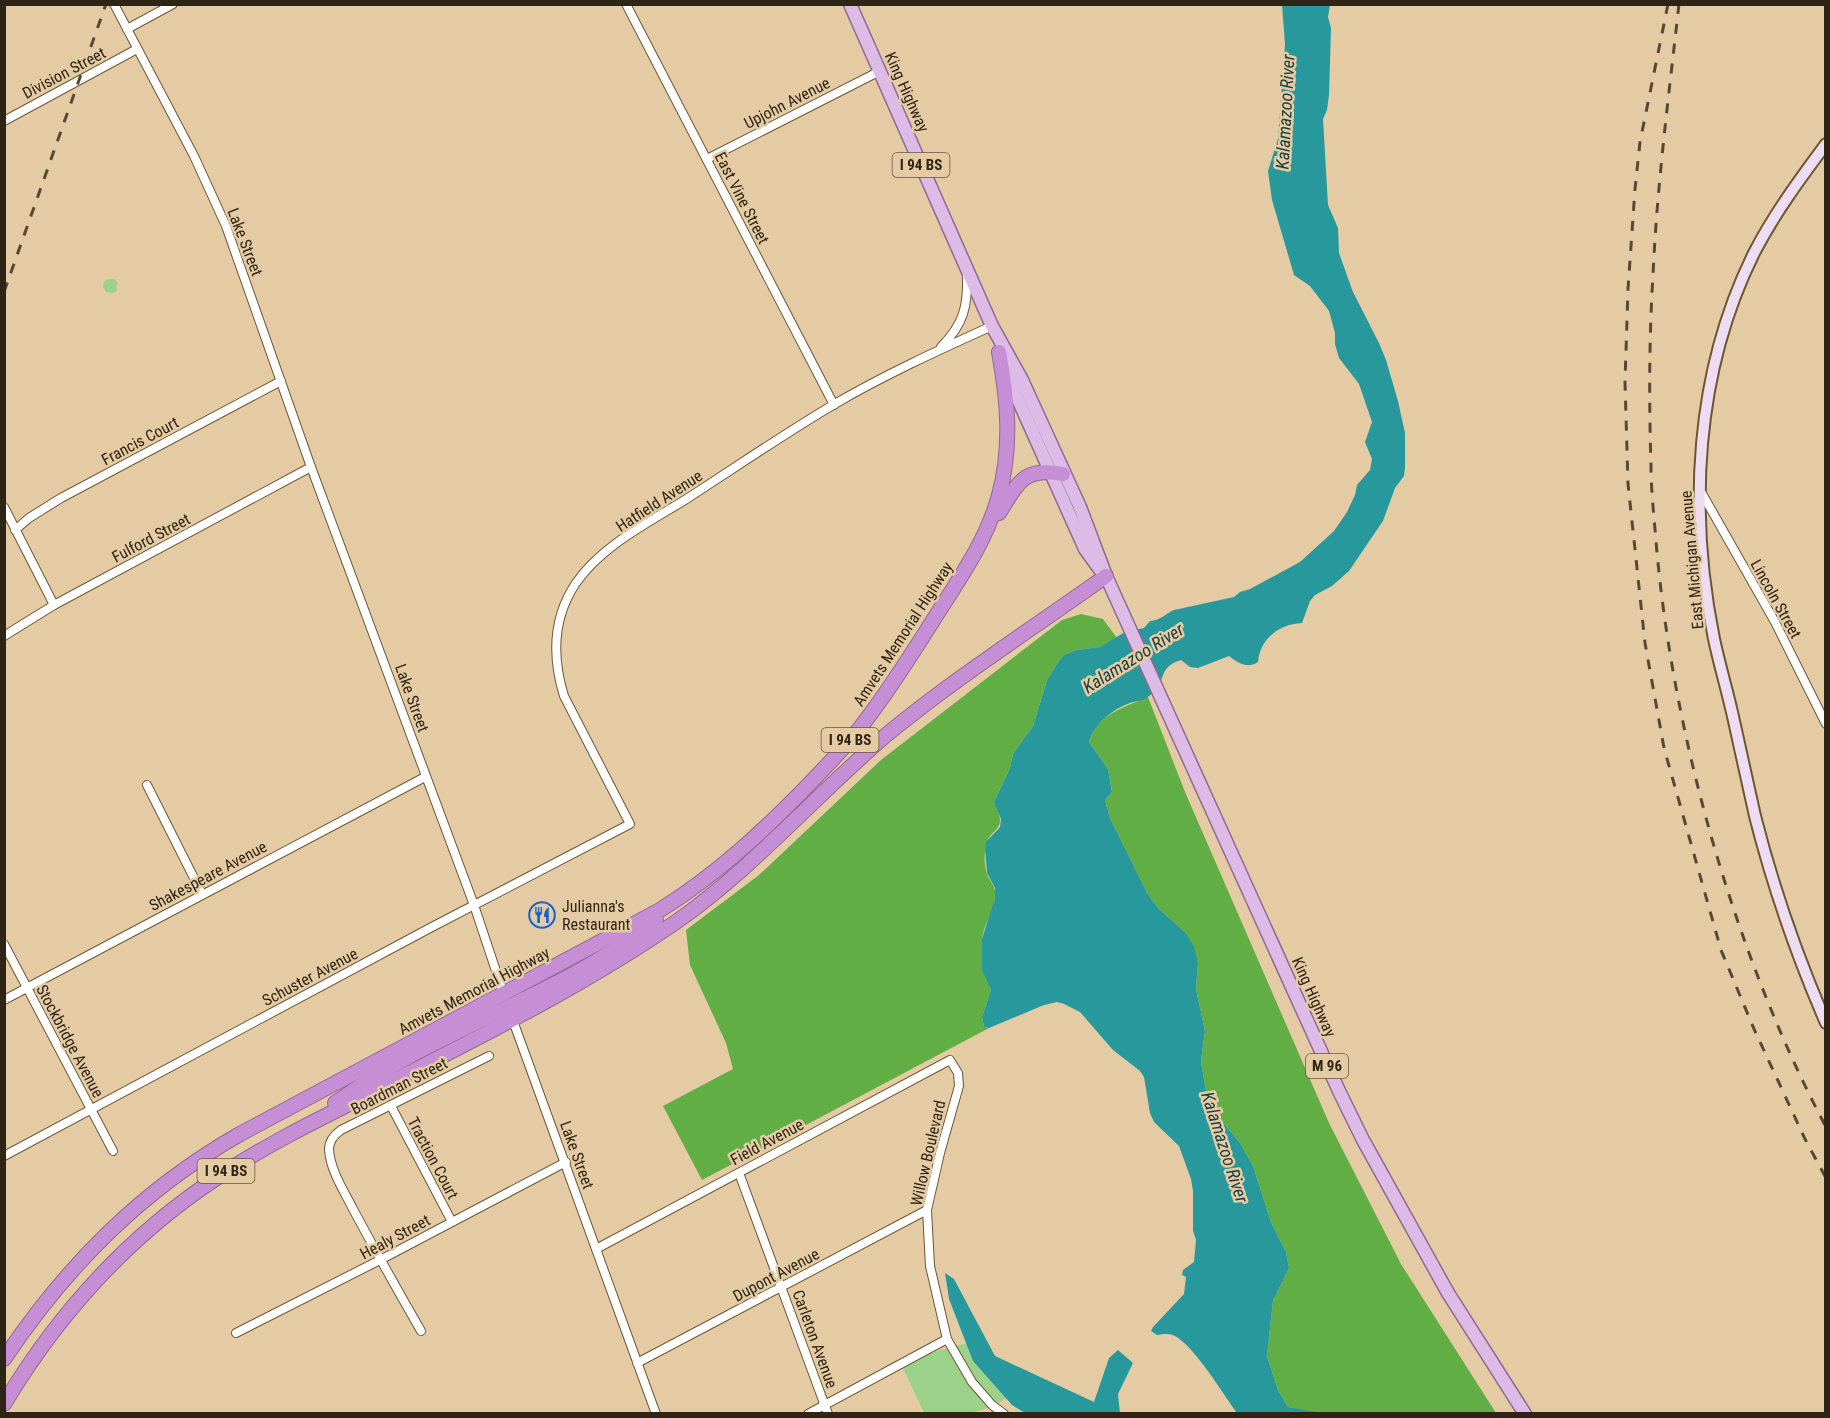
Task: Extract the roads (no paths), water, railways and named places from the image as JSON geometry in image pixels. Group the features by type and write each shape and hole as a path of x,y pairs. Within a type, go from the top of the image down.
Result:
{"highway":[{"name":"Amvets Memorial Highway","path":"508,1007 695,886 744,847 791,803 863,725 904,667 979,546 999,497 1007,452 1008,409 999,352"},
{"path":"1049,471 1063,474"},
{"name":"I 94 BS","path":"979,546 1018,483 1030,474 1049,471"},
{"name":"Amvets Memorial Highway","path":"4,1359 29,1322 80,1262 103,1238 179,1171 248,1129 508,1007 602,969 661,932 741,872 887,735 977,666 1106,576"},
{"name":"I 94 BS","path":"4,1404 36,1354 72,1306 130,1247 163,1218 217,1177 319,1119 328,1108 362,1084 440,1040 508,1007"}],"main road":[{"name":"King Highway","path":"850,4 992,326 1022,380 1084,516 1106,576 1128,626 1164,701 1326,1064 1363,1140 1442,1284 1524,1413"},
{"name":"King Highway","path":"992,326 999,352 1049,471 1090,559 1106,576"}],"street":[{"name":"Lake Street","path":"114,4 211,193 233,245 311,466 474,905 508,1007 656,1413"},
{"path":"127,29 173,4"},
{"name":"East Vine Street","path":"626,4 834,405"},
{"name":"Division Street","path":"4,121 137,49"},
{"name":"Upjohn Avenue","path":"707,159 880,71"},
{"name":"East Michigan Avenue","path":"1826,144 1785,199 1761,241 1720,338 1714,360 1703,429 1699,489 1707,595 1714,639 1756,818 1791,935 1826,1023"},
{"path":"937,351 956,331 962,318 967,301 966,267"},
{"name":"Hatfield Avenue","path":"630,824 564,696 558,677 555,645 561,615 571,592 587,570 608,550 834,405 937,351 992,326"},
{"name":"Francis Court","path":"15,530 29,518 61,498 281,381"},
{"name":"Fulford Street","path":"4,636 54,605 311,466"},
{"name":"Lincoln Street","path":"1699,489 1775,622 1826,724"},
{"path":"4,507 54,605"},
{"name":"Shakespeare Avenue","path":"4,1000 425,777"},
{"path":"147,785 202,894"},
{"name":"Schuster Avenue","path":"4,1156 630,824"},
{"name":"Stockbridge Avenue","path":"4,944 113,1151"},
{"name":"Boardman Street","path":"380,1260 343,1189 332,1162 329,1148 332,1137 340,1130 489,1056"},
{"name":"Field Avenue","path":"597,1249 950,1060"},
{"name":"Willow Boulevard","path":"950,1060 958,1073 959,1086 927,1210 930,1266 947,1339 972,1382 987,1400 1004,1413"},
{"name":"Traction Court","path":"391,1106 452,1222"},
{"name":"Healy Street","path":"236,1333 566,1162"},
{"name":"Carleton Avenue","path":"739,1173 828,1413"},
{"name":"Dupont Avenue","path":"637,1363 927,1210"},
{"path":"380,1260 421,1331"},
{"path":"808,1413 947,1339"}],"water":[{"name":"Kalamazoo River","path":"1282,5 1330,5 1328,17 1331,28 1329,95 1323,119 1328,205 1338,228 1339,253 1353,292 1386,360 1398,401 1405,433 1404,476 1395,488 1383,521 1349,571 1332,586 1315,595 1310,601 1302,623 1286,626 1272,634 1262,646 1258,662 1246,665 1229,656 1198,668 1190,667 1181,660 1173,663 1168,667 1154,692 1142,700 1130,703 1111,713 1095,729 1089,742 1108,769 1112,792 1105,800 1110,818 1147,893 1159,909 1185,932 1194,947 1198,963 1196,989 1205,1031 1201,1061 1206,1091 1217,1115 1240,1143 1253,1166 1271,1222 1286,1252 1289,1268 1273,1301 1267,1356 1278,1390 1288,1407 1323,1413 1237,1413 1200,1360 1183,1342 1173,1335 1157,1335 1151,1331 1184,1294 1186,1277 1182,1275 1183,1270 1194,1262 1196,1240 1193,1231 1191,1179 1179,1146 1154,1122 1150,1113 1144,1077 1140,1071 1113,1050 1080,1012 1064,1004 1057,1002 1044,1005 989,1028 984,1027 982,1017 991,990 982,970 982,939 995,898 995,888 987,873 985,849 986,842 1000,827 1001,819 994,802 1010,768 1013,754 1033,726 1047,680 1058,662 1064,655 1077,650 1100,647 1125,632 1144,628 1150,621 1174,610 1234,597 1300,562 1334,531 1347,512 1357,485 1370,470 1372,459 1365,442 1372,422 1359,384 1339,358 1329,311 1310,286 1294,275 1272,200 1268,171 1278,139 1285,44"},
{"path":"945,1273 954,1279 995,1356 1094,1402 1109,1358 1118,1350 1133,1363 1118,1394 1120,1413 1025,1413 1012,1405 973,1361 949,1299"}],"railway":[{"path":"4,292 106,4"},
{"path":"1668,4 1640,142 1628,289 1625,382 1628,484 1645,643 1664,748 1721,950 1754,1029 1805,1139 1826,1178"},
{"path":"1679,4 1657,207 1650,347 1652,485 1664,615 1693,766 1736,917 1793,1061 1826,1127"}],"place":[{"name":"Julianna's Restaurant","path":"542,915"}]}
